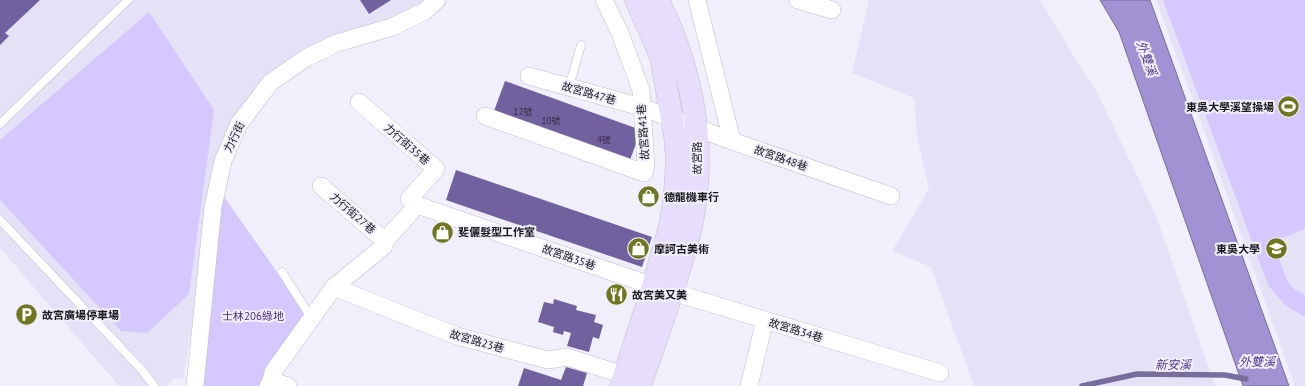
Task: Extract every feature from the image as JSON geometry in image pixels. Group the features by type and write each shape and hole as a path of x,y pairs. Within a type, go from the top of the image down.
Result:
{"main road":[{"name":"故宮路","path":"636,0 661,57 672,118 677,160 676,192 663,289"},
{"name":"故宮路","path":"628,382 663,289 691,226 696,197 698,160 694,103 681,54 658,0"}],"street":[{"name":"力行街","path":"195,386 213,207 223,161 239,124 271,82 306,58 337,43 392,27 425,11 437,0"},
{"name":"故宮路41巷","path":"485,116 644,173 646,166 641,90 620,32 604,0"},
{"path":"697,0 732,141"},
{"path":"798,0 832,10"},
{"name":"故宮路47巷","path":"529,76 641,107 672,118"},
{"name":"力行街35巷","path":"359,102 436,169 409,199 416,205"},
{"name":"故宮路48巷","path":"672,118 732,141 891,196"},
{"name":"力行街27巷","path":"321,186 384,241"},
{"path":"288,386 269,383 273,372 334,287 384,246 384,241 416,205"},
{"name":"故宮路35巷","path":"416,205 663,289"},
{"name":"故宮路23巷","path":"334,287 457,336 548,360 567,357 628,382"},
{"name":"故宮路34巷","path":"663,289 940,373"},
{"path":"749,386 765,320"}],"lane":[{"path":"0,124 128,0"},
{"path":"569,87 581,44"},
{"path":"0,220 142,370 154,386"},
{"path":"282,272 312,319"}],"shaded area":[{"path":"0,0 426,0 391,23 327,40 274,69 233,121 215,181 183,380 175,378 166,386 119,386 0,248"},
{"path":"869,0 1040,0 1079,65 1094,86 1155,213 1215,386 974,386 931,267 892,251 929,189 917,136 914,98 852,73"},
{"name":"東吳大學","path":"1156,0 1305,0 1305,386 1295,386"}],"green space":[{"name":"東吳大學","path":"1163,0 1305,0 1305,229 1273,242 1287,281 1295,290 1305,295 1305,317 1285,305 1268,285"},
{"path":"149,12 214,110 189,294 147,333 121,331 0,200 0,140"},
{"name":"士林206綠地","path":"223,195 307,315 263,386 201,386 202,364"}],"water":[{"name":"外雙溪","path":"1100,0 1150,0 1289,386 1243,386 1119,32"}],"building":[{"path":"0,0 40,0 5,33 9,36 0,45"},
{"path":"360,0 391,0 369,14"},
{"path":"505,81 641,130 630,160 494,111"},
{"path":"456,170 652,237 642,267 446,200"},
{"path":"554,299 577,306 576,310 596,315 594,322 603,325 599,339 593,337 589,352 567,346 571,333 564,331 563,335 553,332 554,327 538,322 544,302 553,304"},
{"path":"566,367 587,373 583,386 518,386 524,368 561,380"}],"waterway":[{"name":"新安溪","path":"1082,386 1137,374 1225,375 1246,379"}],"place":[{"name":"東吳大學溪望操場","path":"1289,107"},
{"name":"德龍機車行","path":"649,197"},
{"name":"斐儷髮型工作室","path":"442,232"},
{"name":"摩訶古美術","path":"638,249"},
{"name":"東吳大學","path":"1276,249"},
{"name":"故宮美又美","path":"617,295"},
{"name":"故宮廣場停車場","path":"26,315"}]}
